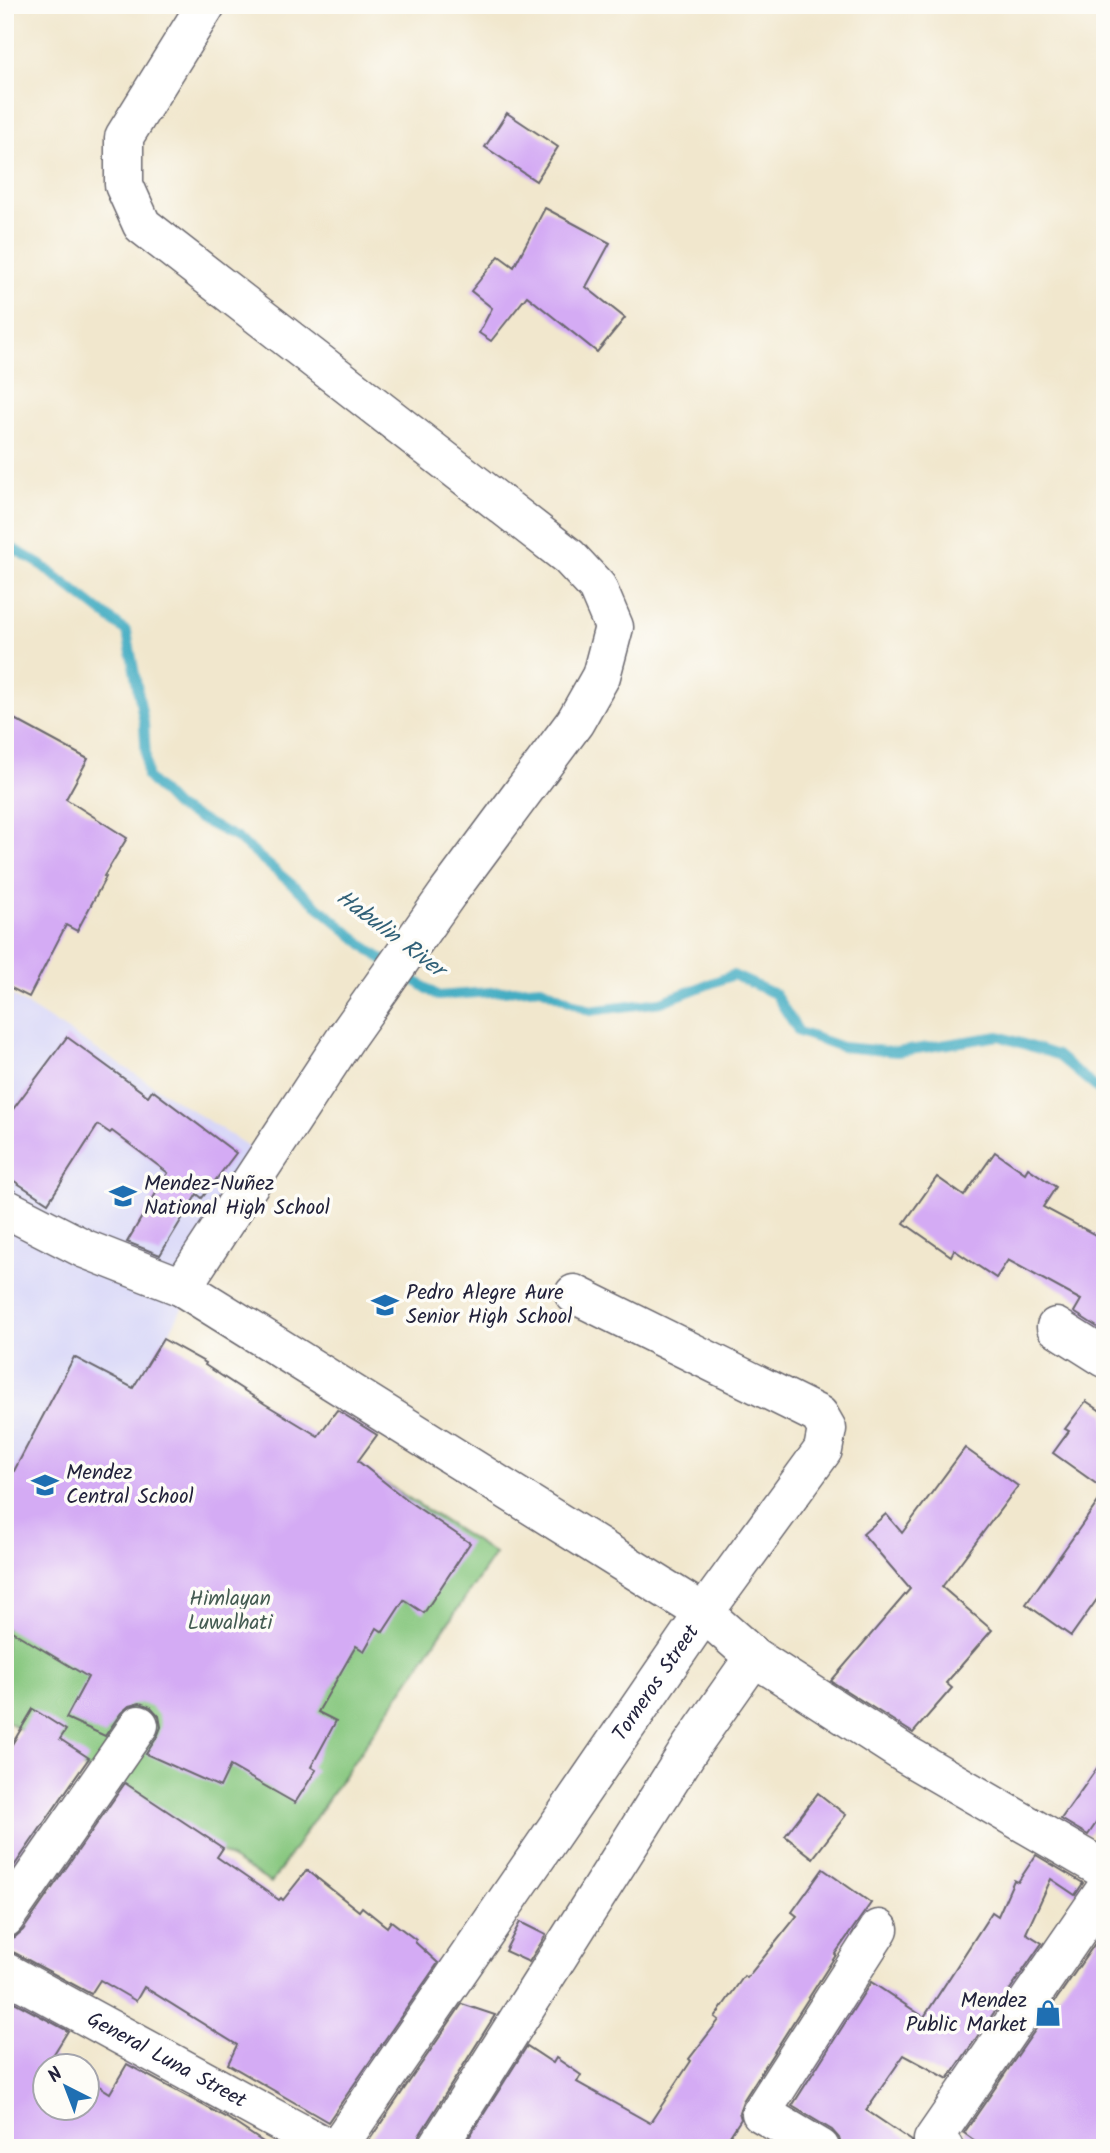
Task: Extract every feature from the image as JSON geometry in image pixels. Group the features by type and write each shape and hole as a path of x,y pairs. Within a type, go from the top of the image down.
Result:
{"street":[{"path":"181,1287 347,1036 447,893 575,722 601,676 614,627 597,587 569,556 142,225 124,185 124,137 206,5"},
{"path":"5,1209 85,1249 181,1287 704,1613 823,1450 828,1429 820,1415 574,1294"},
{"path":"1056,1327 1105,1358"},
{"name":"Torneros Street","path":"337,2148 704,1613 754,1657 905,1754 1105,1870"},
{"path":"437,2148 692,1745 754,1657"},
{"path":"5,1918 139,1725"},
{"path":"945,2148 933,2140 1105,1890"},
{"path":"820,2148 761,2112 879,1929"},
{"name":"General Luna Street","path":"5,1972 328,2148"}],"shaded area":[{"name":"Mendez-Nuñez National High School","path":"5,991 262,1155 165,1341 5,1630"}],"green space":[{"name":"Himlayan Luwalhati","path":"165,1341 495,1554 271,1883 5,1720 5,1630"}],"building":[{"path":"507,113 558,147 536,181 485,147"},
{"path":"545,208 610,243 586,287 625,318 597,352 527,296 491,341 479,333 492,308 471,291 499,256 514,267"},
{"path":"5,714 88,759 66,799 127,838 104,876 106,877 77,931 66,925 29,997 5,985"},
{"path":"67,1037 148,1096 152,1090 236,1153 202,1198 197,1194 160,1255 127,1242 168,1173 112,1131 110,1133 98,1125 48,1203 5,1175 5,1120"},
{"path":"995,1152 1025,1173 1028,1168 1056,1187 1043,1207 1105,1240 1105,1332 1074,1312 1081,1300 1008,1260 996,1278 954,1250 951,1256 904,1223 937,1177 964,1196"},
{"name":"Himlayan Luwalhati","path":"163,1339 206,1363 205,1365 318,1436 337,1410 377,1435 358,1461 408,1501 470,1543 424,1613 404,1600 383,1632 377,1628 364,1651 356,1646 318,1712 336,1721 311,1767 316,1770 295,1803 230,1766 220,1787 146,1754 161,1727 159,1716 151,1707 140,1703 129,1706 105,1736 66,1718 88,1677 5,1627 5,1488 74,1357 133,1388"},
{"path":"1086,1401 1105,1414 1105,1490 1053,1453 1069,1431 1065,1429"},
{"path":"965,1448 1018,1486 942,1587 992,1630 946,1683 952,1688 913,1733 831,1681 910,1589 863,1534 886,1514 902,1533"},
{"path":"1105,1492 1105,1588 1071,1636 1026,1604"},
{"path":"33,1709 66,1730 60,1739 89,1758 5,1879 5,1756"},
{"path":"1105,1757 1105,1810 1088,1835 1061,1819"},
{"path":"125,1783 223,1848 217,1857 279,1900 283,1900 307,1870 359,1911 362,1907 387,1927 391,1921 416,1940 415,1942 438,1963 328,2122 228,2064 237,2045 144,1987 136,2001 100,1980 91,1994 5,1950 5,1940 15,1937 23,1930"},
{"path":"818,1793 846,1815 813,1858 785,1836"},
{"path":"1036,1855 1083,1883 1075,1895 1051,1879 1026,1933 1042,1943 948,2079 904,2055 866,2110 912,2141 913,2148 842,2148 839,2138 832,2130 792,2106 871,1982 924,2017 992,1912 998,1916 1014,1880 1018,1882"},
{"path":"823,1869 871,1903 835,1954 743,2101 739,2112 741,2119 722,2148 482,2148 468,2139 527,2046 553,2063 556,2058 581,2075 577,2082 650,2123 691,2061 689,2059 719,2020 715,2017 744,1976 747,1978 797,1916 792,1912"},
{"path":"520,1922 546,1935 529,1962 505,1951"},
{"path":"1105,1929 1105,2148 985,2148 964,2133"},
{"path":"5,1997 68,2031 55,2052 32,2052 32,2122 102,2122 102,2088 110,2093 127,2064 227,2118 272,2148 5,2148"},
{"path":"462,2004 495,2015 419,2136 415,2148 371,2148 366,2145"}],"waterway":[{"name":"Habulin River","path":"5,544 40,564 127,632 144,723 147,777 176,807 237,838 372,952 438,996 541,988 590,1011 661,1002 733,975 775,994 799,1032 842,1047 897,1052 999,1036 1057,1055 1105,1092"}],"place":[{"name":"Mendez-Nuñez National High School","path":"123,1196"},
{"name":"Pedro Alegre Aure Senior High School","path":"385,1305"},
{"name":"Mendez Central School","path":"45,1485"},
{"name":"Mendez Public Market","path":"1048,2013"}]}
